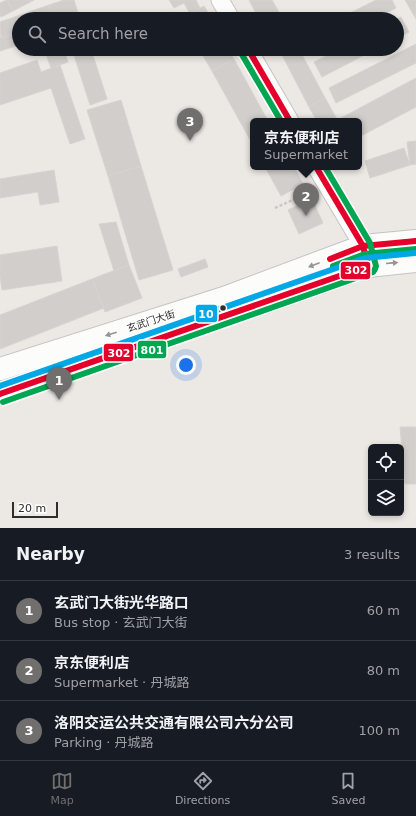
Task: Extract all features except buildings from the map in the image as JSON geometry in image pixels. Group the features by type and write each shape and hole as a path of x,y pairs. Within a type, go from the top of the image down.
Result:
{"main road":[{"name":"玄武门大街","path":"0,369 224,298 416,241"},
{"name":"玄武门大街","path":"0,394 366,256 416,261"}],"street":[{"path":"220,0 227,12"},
{"path":"252,56 288,118"},
{"path":"318,170 366,256"}],"path":[{"path":"275,208 326,184"}],"transit line":[{"name":"801","path":"243,56 279,118"},
{"name":"302","path":"252,56 288,118"},
{"name":"302","path":"0,394 368,266 363,246 318,170"},
{"name":"801","path":"3,402 373,272 376,266 370,243 327,170"},
{"name":"302","path":"330,259 363,246 416,241"},
{"name":"801","path":"333,266 365,254 416,249"},
{"name":"10","path":"0,386 365,258 415,253"}],"place":[{"name":"洛阳交运公共交通有限公司六分公司","path":"190,141"},
{"name":"京东便利店","path":"306,216"},
{"name":"玄武门大街光华路口","path":"59,400"}]}
